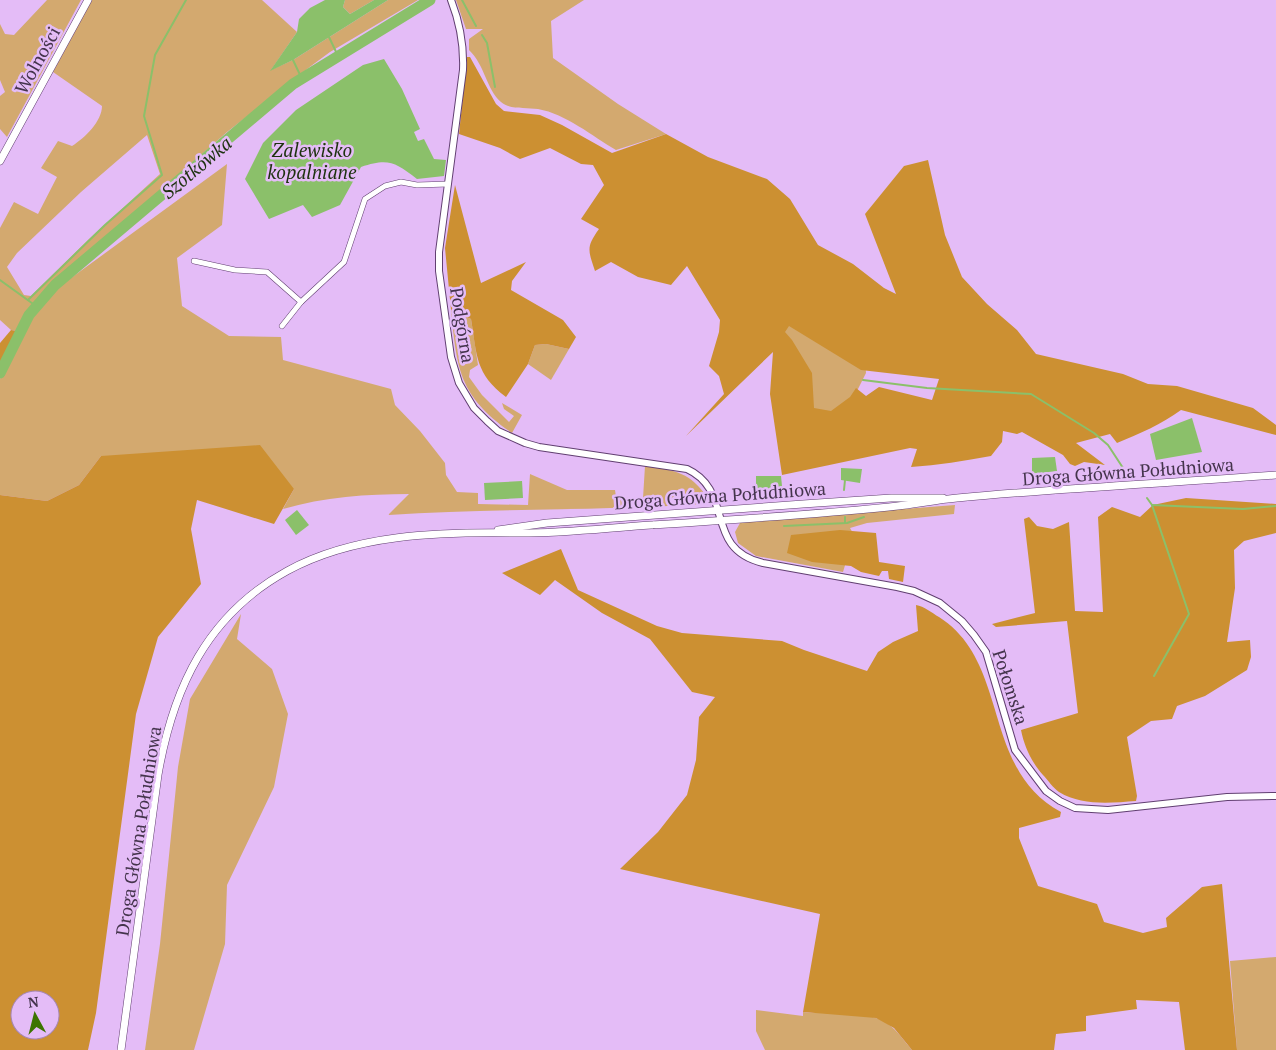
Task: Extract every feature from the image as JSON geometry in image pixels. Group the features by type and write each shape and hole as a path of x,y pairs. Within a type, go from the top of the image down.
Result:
{"main road":[{"name":"Wolności","path":"0,161 88,0"},
{"name":"Droga Główna Południowa","path":"490,532 547,523 717,510 891,498 953,498 1276,475"},
{"name":"Droga Główna Południowa","path":"121,1050 163,747 172,714 183,684 210,638 230,614 262,587 284,572 324,554 384,540 490,532 546,532 886,508 953,498"}],"street":[{"name":"Podgórna","path":"452,1 459,25 464,60 439,271 454,370 459,383 474,408 498,431 532,445 639,461"},
{"path":"282,326 301,302 344,262 365,199 385,186 401,182 417,185 448,184"},
{"path":"194,261 235,270 267,272 301,302"},
{"name":"Połomska","path":"639,461 681,467 698,475 708,486 730,544 746,558 763,563 914,591 940,603 962,621 986,652 1015,750 1046,790 1060,801 1075,808 1108,810 1227,797 1276,796"}],"shaded area":[{"path":"47,0 81,0 7,137 0,129 0,96 5,92 0,80 0,24 5,34 14,35"},
{"path":"92,0 262,0 297,32 271,70 293,60 388,0 418,0 330,52 227,132 39,298 17,331 11,330 0,320 0,228 14,202 38,214 57,177 41,168 58,141 72,146 92,129 99,117 102,106 53,72","holes":["147,135 160,174 89,239 31,296 24,295 7,267 17,253 81,192"]},
{"path":"345,0 374,0 350,14 343,7"},
{"path":"456,0 584,0 551,21 553,58 618,104 666,134 616,150 559,116 538,109 505,105 496,97 479,63 469,50 469,39 483,29 466,29"},
{"path":"467,57 470,57 496,104 504,111 540,115 612,153 666,134 708,157 767,179 790,199 818,245 853,264 884,288 896,294 865,214 904,166 928,160 945,235 962,277 987,304 1017,330 1036,354 1123,374 1148,384 1177,386 1253,408 1276,425 1276,435 1181,410 1158,424 1117,443 1110,434 1076,443 1105,465 1084,462 1075,466 1070,464 1063,455 1022,432 1017,434 1003,431 1002,442 991,456 911,467 917,449 910,448 782,475 770,394 773,352 686,436 724,394 719,376 709,366 719,332 720,320 687,266 671,285 638,277 611,262 595,271 590,245 599,229 581,219 604,185 593,165 581,164 550,148 520,159 500,148 459,134","holes":["789,326 861,370 939,379 932,400 879,387 866,396 856,388 850,397 831,411 814,408 812,373 785,332"]},
{"path":"227,164 222,225 177,258 182,306 229,336 281,337 283,360 391,389 395,405 420,431 445,463 446,475 457,492 478,493 478,504 528,505 530,474 567,490 615,490 616,497 643,498 645,466 671,470 692,480 704,493 702,504 388,515 409,494 393,494 330,499 283,509 294,489 101,456 79,485 47,501 0,495 0,379 23,333 38,309 56,289"},
{"path":"455,185 481,283 526,262 512,281 511,290 563,320 576,337 569,349 546,344 535,345 528,364 506,397 496,389 483,372 479,363 471,319 451,310 445,248"},
{"path":"736,306 778,315 865,361 866,373 855,395 837,411 824,415 811,412 808,391"},
{"path":"451,310 471,319 478,365 470,370 469,377 482,395 509,422 514,416 504,409 502,403 522,415 512,433 494,420 481,407 471,394 464,380 459,366"},
{"path":"11,330 17,331 0,366 0,343"},
{"path":"546,344 569,349 551,380 528,364 535,345"},
{"path":"260,445 294,489 274,524 197,500 191,529 201,584 158,637 136,714 96,1013 88,1050 0,1050 0,495 47,501 79,485 101,456"},
{"path":"1186,498 1276,504 1276,533 1244,541 1234,550 1235,588 1227,642 1250,640 1251,657 1247,670 1205,696 1177,706 1172,719 1151,721 1127,737 1137,796 1136,801 1087,802 1077,800 1059,792 1035,765 1026,748 1021,730 1078,713 1067,621 996,627 992,624 1035,613 1024,519 1029,517 1037,526 1053,529 1069,522 1075,611 1103,612 1098,517 1112,507 1140,517 1153,505"},
{"path":"955,505 954,514 867,523 850,528 854,535 843,572 756,556 738,543 735,532 740,523 750,521"},
{"path":"840,530 876,533 879,562 905,566 903,582 889,579 888,571 882,571 879,576 861,572 851,566 812,562 787,553 791,535"},
{"path":"561,549 578,590 657,626 682,633 782,641 867,671 878,652 893,642 918,631 916,605 925,608 939,617 962,637 977,661 1006,744 1018,770 1036,793 1061,812 1060,817 1019,828 1019,838 1038,886 1097,904 1104,922 1143,933 1167,927 1166,918 1202,887 1222,884 1237,1050 1185,1050 1179,1002 1136,1000 1137,1009 1086,1016 1086,1031 1056,1034 1054,1050 912,1050 894,1028 876,1018 803,1012 820,914 620,869 658,832 687,795 696,760 699,717 715,697 692,692 650,639 602,613 555,580 540,595 502,573"},
{"path":"241,614 237,639 272,669 288,714 274,787 227,885 225,944 194,1050 145,1050 160,944 178,767 190,699"},
{"path":"1276,957 1276,1050 1237,1050 1230,961"},
{"path":"756,1010 803,1016 803,1012 869,1016 879,1019 892,1027 912,1050 765,1050 756,1031"}],"water":[{"path":"325,0 345,0 343,7 350,14 374,0 388,0 293,60 270,71 297,32 299,19 310,8"},
{"name":"Zalewisko kopalniane","path":"384,59 402,89 420,129 414,132 418,141 424,139 434,159 446,160 444,176 417,179 391,163 370,164 361,167 340,205 312,217 303,205 269,219 245,179 263,143 296,110 363,65"},
{"path":"1192,418 1202,452 1156,460 1150,434"},
{"path":"1055,457 1057,471 1032,474 1032,458"},
{"path":"841,468 862,469 860,483 841,480"},
{"path":"756,476 781,476 782,486 756,491"},
{"path":"522,481 523,498 485,500 484,483"},
{"path":"297,510 309,525 296,535 285,520"}],"waterway":[{"path":"28,300 105,225 162,175 144,116 155,55 186,0"},
{"name":"Szotkówka","path":"0,373 29,315 55,285 293,84 430,0"},
{"path":"462,0 476,26"},
{"path":"482,35 487,43 495,87"},
{"path":"329,37 338,56"},
{"path":"293,60 302,79"},
{"path":"0,280 36,306"},
{"path":"863,380 927,388 1031,394 1094,433 1108,445 1125,471"},
{"path":"844,490 845,480"},
{"path":"779,487 783,495"},
{"path":"1147,498 1152,505 1189,614 1154,676"},
{"path":"1152,505 1243,509 1276,506"},
{"path":"845,517 845,523"},
{"path":"784,526 847,523 864,517"}]}
